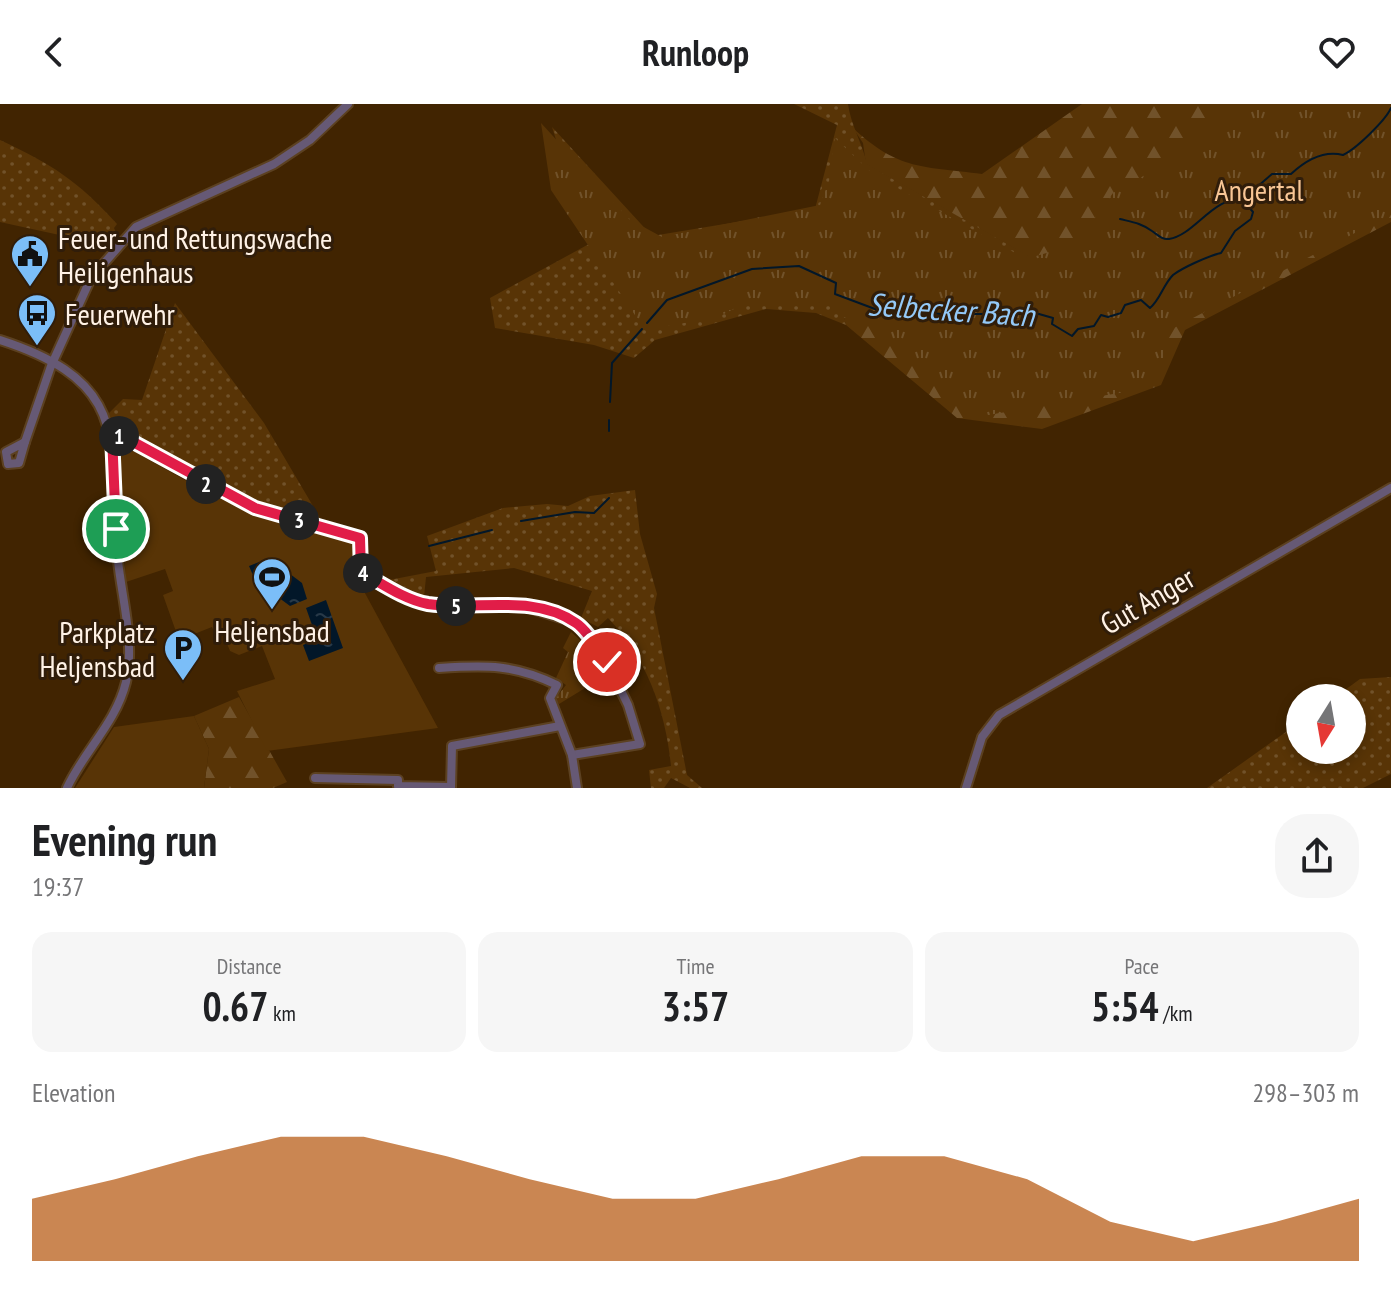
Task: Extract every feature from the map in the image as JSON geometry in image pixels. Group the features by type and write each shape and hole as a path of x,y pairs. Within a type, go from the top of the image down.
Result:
{"street":[{"path":"25,442 53,360 91,278 140,224 294,152 348,104"},
{"path":"0,340 53,360 83,383 112,435 128,673 112,717 67,788"},
{"path":"112,435 124,437 255,508 360,538 361,572 425,604 526,607 577,623 607,662 628,705 640,744 572,755"},
{"name":"Gut Anger","path":"966,788 982,737 999,715 1391,488"},
{"path":"439,668 487,665 537,675 557,685 550,698 572,755 577,788"},
{"path":"315,778 398,780 398,786 451,788 452,746 560,726"}],"green space":[{"path":"794,104 848,104 867,164 1029,256 1001,278 705,278 842,307 846,325 816,313 766,309 655,340 634,358 594,345 495,328 490,298 589,244 552,127 652,236 815,209 837,125"},
{"name":"Angertal","path":"1082,104 1391,104 1391,222 1185,330 1161,385 1042,429 957,418 846,325 834,280 1000,278 1028,256 866,164 863,143 853,128 869,142 898,159 927,167 982,174"},
{"name":"Angertal","path":"1245,104 1391,104 1391,214 1172,329 1164,346 1163,372 1143,389 982,416 880,329 840,316 830,306 817,302 745,303 718,317 645,330 551,190 541,123 629,219 662,237 820,205 829,181 835,138 874,175 1026,259 1084,242 1092,222 1113,193 1156,169 1214,120"},
{"path":"0,140 35,157 76,185 117,224 114,228 119,240 110,246 0,222"},
{"path":"175,303 264,423 323,523 244,498 116,429 108,414 123,399 142,400"},
{"name":"Heljensbad","path":"117,442 210,494 355,540 353,571 438,728 267,751 237,691 275,679 262,646 239,655 230,651 223,634 216,636 212,627 179,640 163,595 173,591 165,569 126,582"},
{"path":"635,490 640,534 657,594 654,608 687,775 702,788 690,788 671,778 664,788 651,788 649,770 671,766 659,705 643,667 608,618 598,627 581,618 592,591 514,568 426,577 424,597 389,580 436,571 427,536 503,508 547,504 568,506 590,496"},
{"path":"571,632 588,647 608,674 559,704 555,699 566,685 556,678 568,652 563,648"},
{"path":"1391,677 1391,774 1363,788 1207,788 1286,732 1286,764 1366,764 1366,684 1353,684 1360,679"},
{"path":"239,697 287,782 273,788 204,788 209,749 194,716"},
{"path":"194,716 209,749 204,788 75,788 114,727"}],"water":[{"path":"269,558 302,583 307,599 290,606 255,580 249,566"},
{"path":"326,600 343,648 309,661 303,645 317,639 306,608"}],"waterway":[{"name":"Selbecker Bach","path":"647,323 667,300 752,269 799,266 836,283 835,294 883,312 892,309 941,314 1039,314 1053,318 1052,324 1072,336 1078,329 1094,326 1101,315 1108,317 1121,313 1125,305 1141,300 1150,308 1173,275 1221,253 1235,231 1251,219 1253,212 1243,200 1250,188 1257,187 1272,174 1291,174 1315,157 1343,155 1370,134 1391,108"},
{"path":"1120,219 1140,224 1169,239 1187,231 1223,203 1243,200"},
{"name":"Selbecker Bach","path":"610,402 612,363 642,329"},
{"name":"Selbecker Bach","path":"609,420 609,431"},
{"name":"Selbecker Bach","path":"521,521 575,512 594,513 609,498"},
{"name":"Selbecker Bach","path":"429,546 492,530"}],"place":[{"name":"Feuer- und Rettungswache Heiligenhaus","path":"30,288"},
{"name":"Feuerwehr","path":"37,347"},
{"name":"Heljensbad","path":"272,611"},
{"name":"Parkplatz Heljensbad","path":"183,682"}],"route":[{"path":"116,529 112,435 124,437 255,508 360,538 358,561 361,572 405,595 425,604 491,603 554,614 577,623 607,662"}]}
